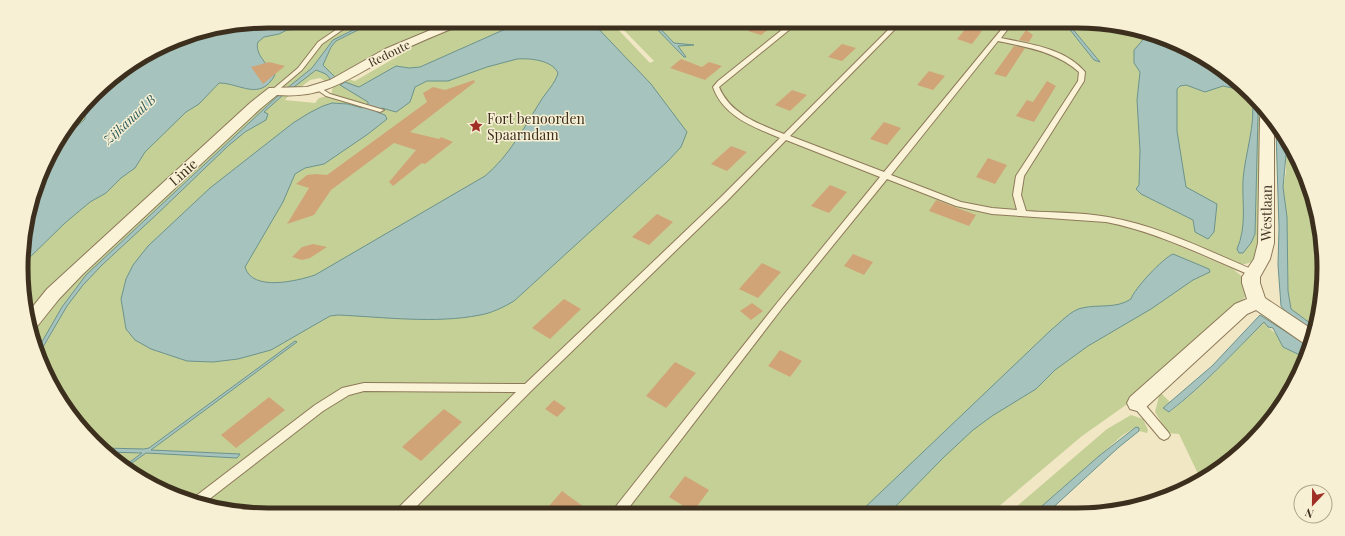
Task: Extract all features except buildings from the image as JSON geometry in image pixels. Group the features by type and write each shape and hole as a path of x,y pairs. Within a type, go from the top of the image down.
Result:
{"street":[{"name":"Redoute","path":"274,91 296,93 319,89 340,81 389,52 446,28"},
{"name":"Linie","path":"34,318 53,294 77,270 255,106 274,91"},
{"name":"Westlaan","path":"1253,273 1262,259 1266,243 1268,123"},
{"path":"1253,273 1251,283 1257,302 1307,336"},
{"path":"1137,404 1241,310 1257,302"}],"lane":[{"name":"Linie","path":"274,91 300,69 320,43 342,28"},
{"path":"788,28 720,82 716,87 717,94 725,104 739,115 759,126 959,204 992,211 1120,221 1167,238 1253,273"},
{"path":"406,508 527,388 724,199 893,28"},
{"path":"622,508 780,305 1005,28"},
{"path":"997,38 1060,56 1078,67 1082,72 1083,77 1020,176 1017,185 1016,197 1023,214"},
{"path":"319,89 328,95 380,110"},
{"path":"202,499 294,426 328,401 346,391 364,387 527,388"},
{"path":"1137,404 1164,435"}],"green space":[{"path":"268,28 340,28 330,33 323,39 292,74 39,305 33,313 28,268 30,237 36,206 46,176 60,148 68,135 98,98 135,68 148,60 176,46 206,36 237,30"},
{"path":"343,28 445,28 330,84 320,78 310,80 301,87 303,91 282,88 321,44"},
{"path":"448,28 617,28 650,63 654,61 622,28 1077,28 1108,30 1139,36 1169,46 1210,68 1247,98 1263,117 1260,248 1252,261 1246,264 1237,264 1154,230 1119,218 1080,214 1041,217 1113,223 1149,233 1233,269 1244,278 1247,295 1223,319 1133,400 1082,436 997,508 268,508 237,506 206,500 176,490 148,476 135,468 98,438 68,401 46,360 35,323 39,316 169,188 277,94 289,95 285,100 315,103 319,98 331,95 333,86 347,79 355,81 400,55 395,51"},
{"path":"1288,153 1299,176 1309,206 1315,237 1317,268 1315,299 1310,323 1291,309 1288,291 1287,217 1283,187 1286,172 1286,155"},
{"path":"1264,321 1276,334 1283,347 1301,355 1277,401 1247,438 1210,468 1199,475 1179,434 1168,433 1155,412 1160,392 1170,402 1163,408 1170,412 1207,380"},
{"path":"1131,415 1143,419 1148,430 1147,433 1139,431 1136,427 1123,435 1040,508 1015,508 1107,429"}],"water":[{"name":"Zijkanaal B","path":"303,28 287,30 279,34 264,37 258,42 257,46 260,55 275,75 269,83 263,88 249,89 219,83 199,104 186,112 145,152 135,168 121,178 106,193 90,202 65,223 29,259 30,237 36,206 46,176 68,135 85,119 85,114 98,98 122,78 148,60 176,46 206,36 237,30"},
{"path":"357,28 362,28 336,41 331,47 323,65 337,79 331,80 326,74 316,70 290,90 286,89 312,68 333,40"},
{"path":"508,28 598,28 651,84 687,132 681,147 668,161 514,301 489,313 463,318 446,319 338,315 330,316 271,350 238,359 213,362 187,361 151,349 135,340 126,329 121,299 126,279 133,265 148,246 210,188 293,123 309,113 332,103 348,104 362,108 368,104 368,102 340,85 345,82 359,87 396,66 409,68 420,67","holes":["517,59 534,60 551,65 558,73 557,77 509,151 485,176 315,275 297,280 276,283 256,280 249,275 245,267 283,202 295,174 305,168 324,164 368,134 387,119 385,115 377,112 382,108 396,112 410,102 415,87 427,81 448,81 487,67"]},
{"path":"656,28 660,28 674,43 694,45 678,46 686,57 684,57"},
{"path":"1069,28 1072,28 1100,62 1094,60"},
{"path":"1144,38 1169,46 1197,60 1210,68 1236,89 1223,86 1205,92 1186,85 1180,86 1177,89 1177,131 1186,187 1217,204 1214,232 1208,239 1195,232 1193,220 1141,194 1136,189 1139,185 1140,150 1137,100 1140,72 1134,63 1134,50"},
{"path":"279,95 282,96 264,112 268,114 266,120 245,132 228,146 102,265 83,285 67,306 42,348 41,344 62,307 86,275"},
{"path":"1253,105 1258,111 1255,234 1251,243 1243,253 1239,253 1237,249 1243,223 1243,180 1253,118"},
{"path":"1276,134 1288,153 1286,155 1283,187 1287,217 1288,291 1291,309 1310,323 1309,328 1284,310 1281,306 1278,265 1279,228"},
{"path":"1173,254 1209,269 1210,272 1193,280 1151,309 1088,346 1055,370 1036,389 992,416 973,430 894,508 864,508 1066,317 1078,309 1119,304 1131,299 1137,288 1149,274"},
{"path":"1260,315 1304,344 1301,355 1283,347 1273,328 1268,327 1264,322 1182,402 1169,412 1163,408 1212,366"},
{"path":"295,341 297,342 151,450 240,454 237,458 146,453 130,464 128,463 142,453 115,452 110,448 149,448"},
{"path":"1136,427 1139,428 1139,431 1119,447 1052,508 1040,508 1099,456"}],"place":[{"name":"Fort benoorden Spaarndam","path":"476,126"}]}
